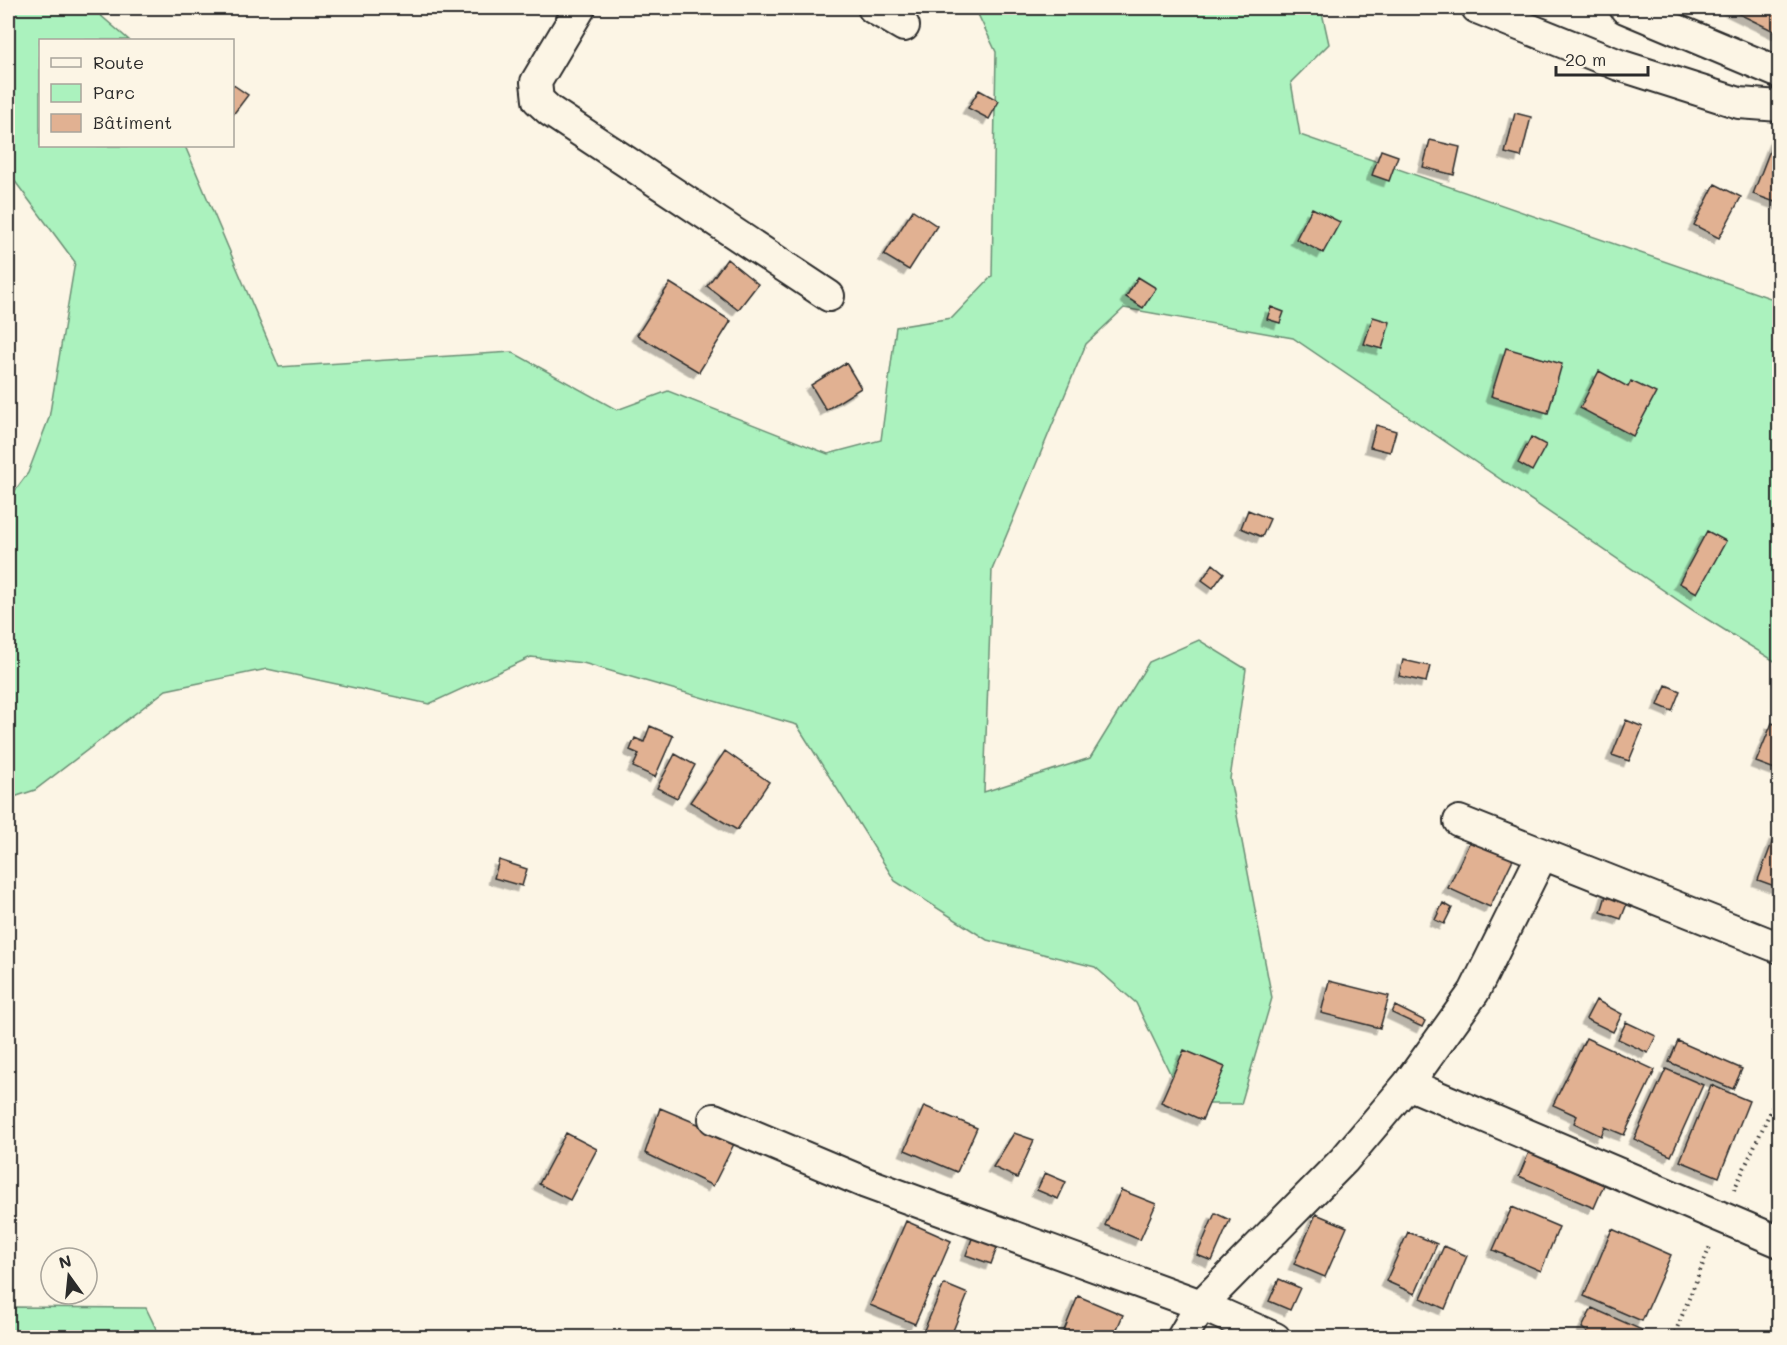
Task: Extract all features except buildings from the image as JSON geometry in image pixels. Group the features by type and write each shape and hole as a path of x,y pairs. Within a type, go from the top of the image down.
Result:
{"street":[{"path":"580,8 536,82 538,100 550,111 829,297"},
{"path":"873,8 904,26"},
{"path":"1478,8 1619,65 1739,103 1779,106"},
{"path":"1625,8 1779,73"},
{"path":"1459,821 1779,948"},
{"path":"1182,1338 1201,1305 1344,1160 1408,1084 1474,992 1542,855"},
{"path":"1408,1084 1779,1242"},
{"path":"714,1119 866,1183 1201,1305 1275,1338"}],"green space":[{"path":"8,8 92,8 128,39 39,39 39,147 185,147 279,367 512,352 617,410 668,391 828,454 881,440 896,327 952,318 992,276 996,52 975,8 1321,8 1329,44 1291,82 1300,135 1779,301 1779,664 1694,611 1293,338 1124,308 1086,344 992,570 984,792 1090,758 1149,662 1199,640 1246,669 1230,779 1272,998 1241,1104 1185,1104 1136,1003 1095,967 987,940 895,881 797,725 583,663 531,657 429,704 267,669 166,690 35,790 8,799 8,500 28,473 49,418 75,262 8,172"},
{"path":"8,1307 146,1308 160,1337 8,1337"}]}
